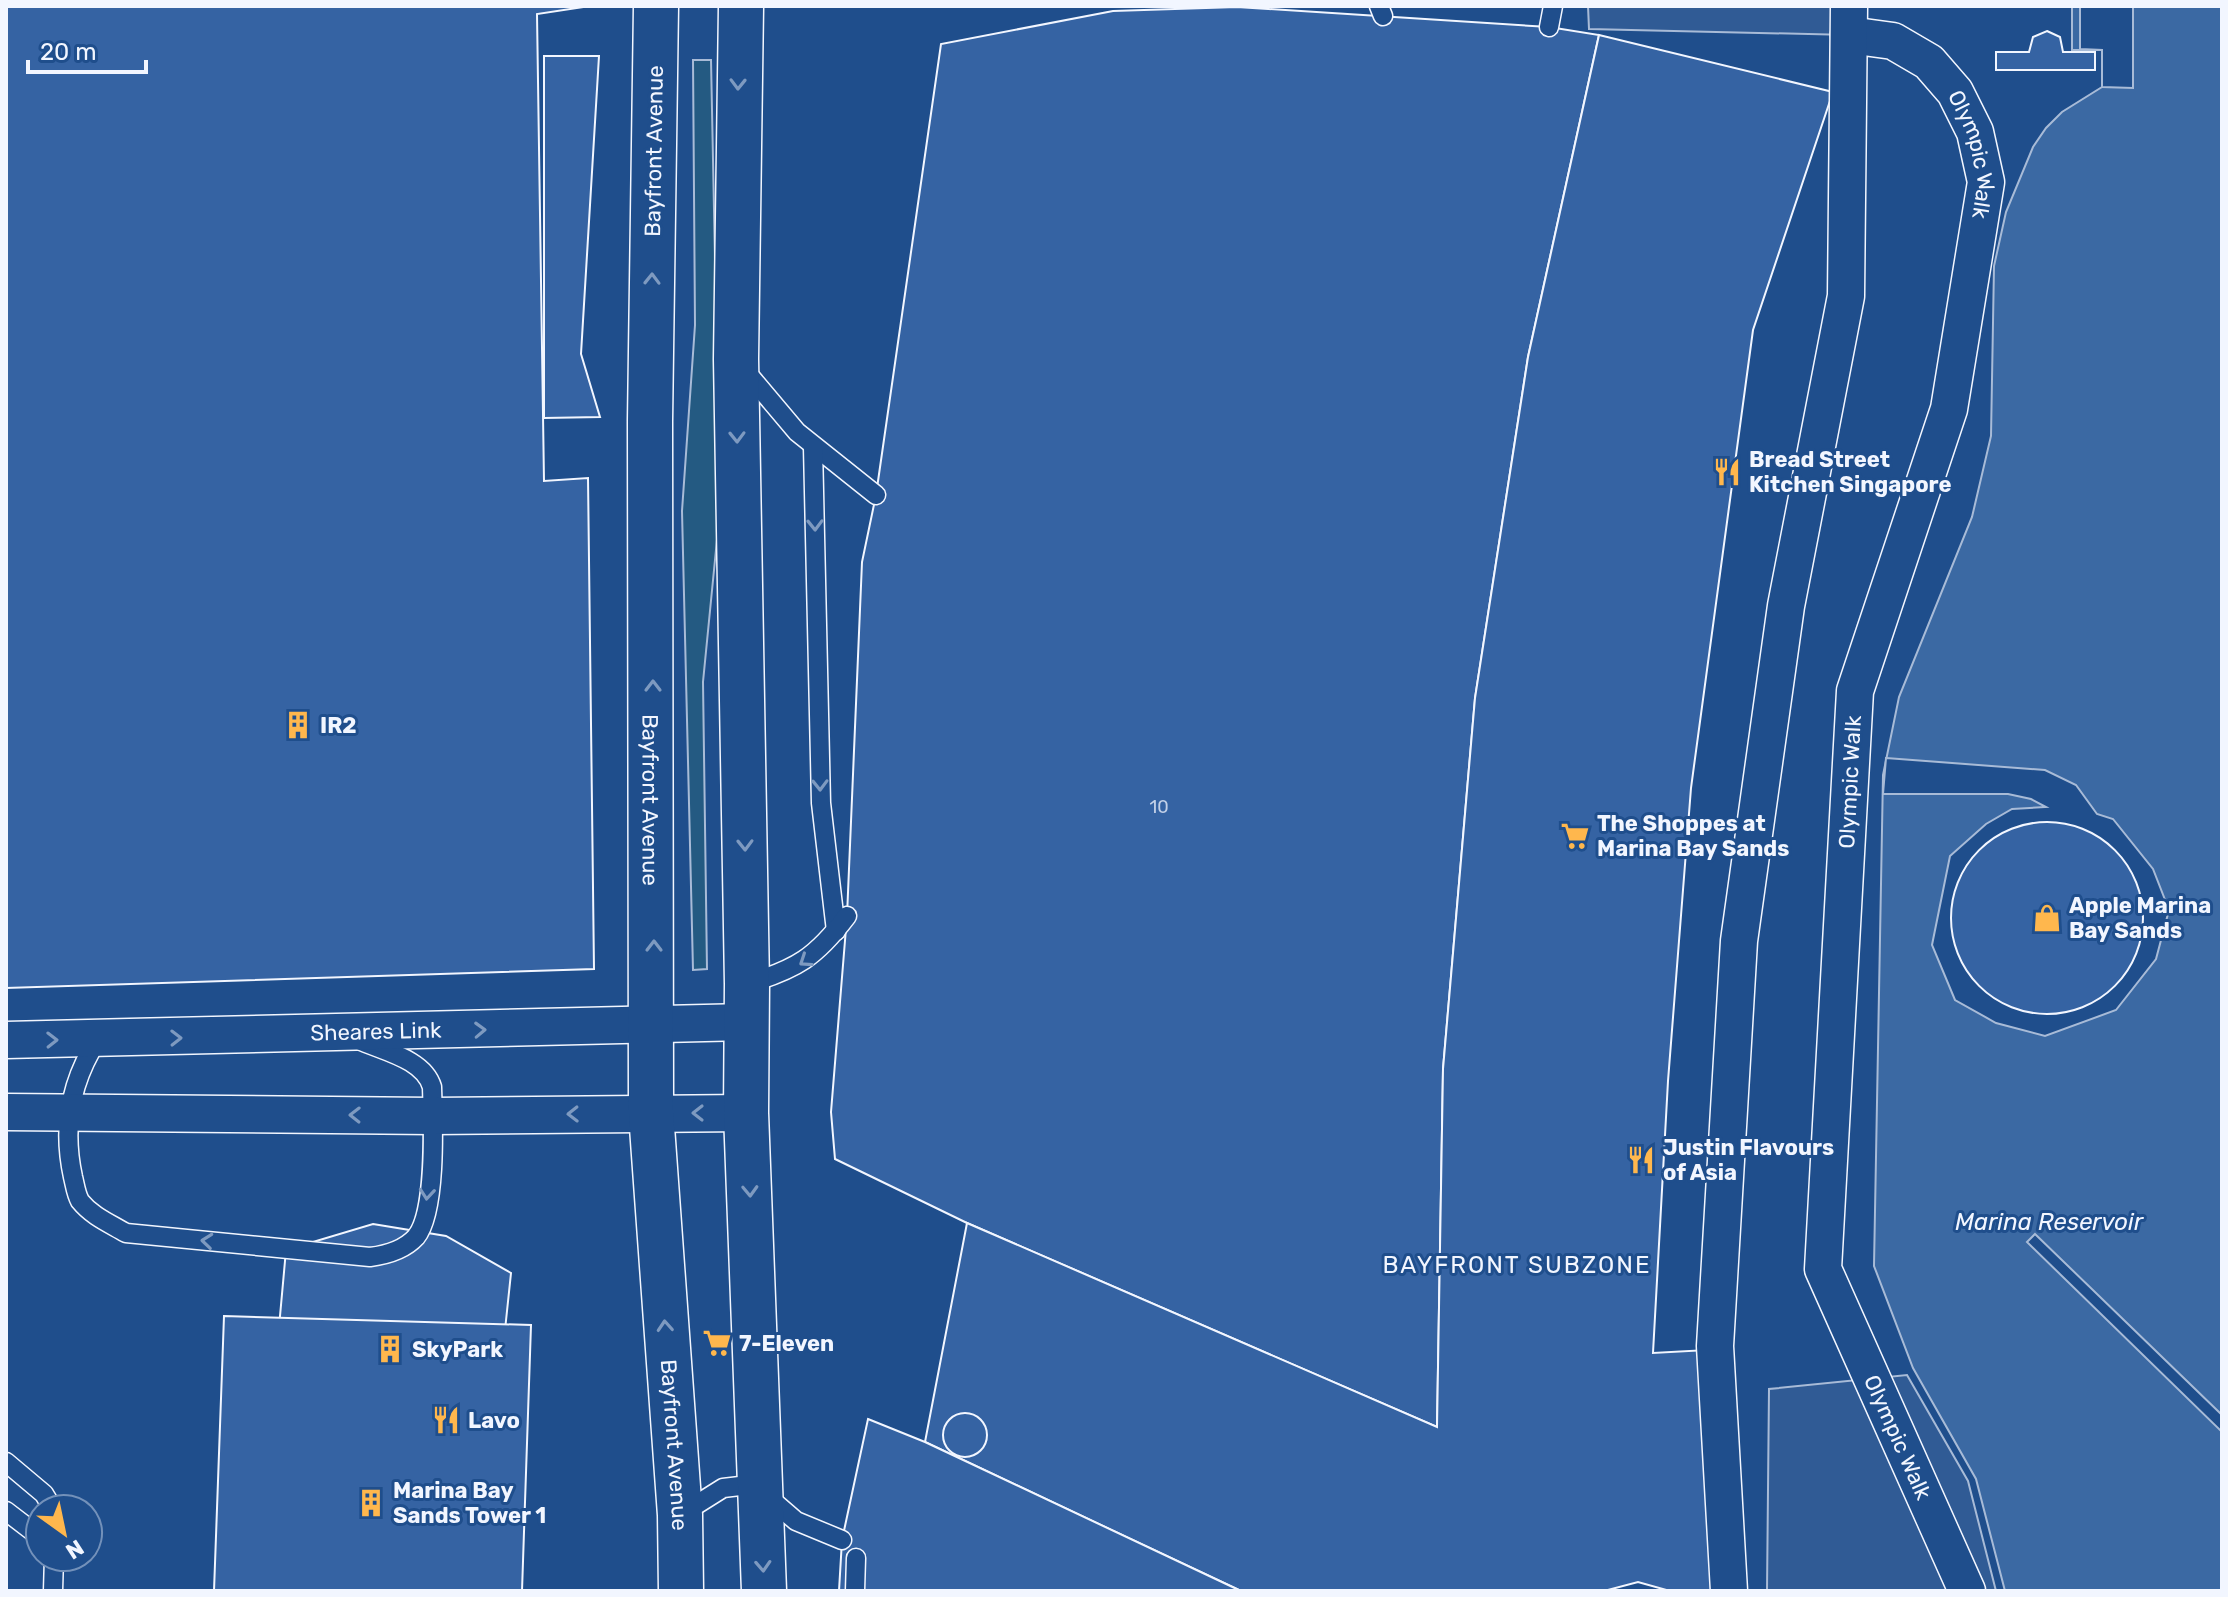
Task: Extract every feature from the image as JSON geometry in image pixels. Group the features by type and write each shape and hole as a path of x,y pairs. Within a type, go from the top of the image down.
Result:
{"main road":[{"name":"Bayfront Avenue","path":"656,6 650,405 651,1113 680,1515 681,1591"},
{"path":"741,6 736,359 747,1003 746,1113 764,1591"}],"street":[{"name":"Olympic Walk","path":"1729,1591 1715,1346 1739,941 1786,606 1846,296 1849,20 1929,62 1955,92 1975,132 1986,182 1949,409 1855,691 1823,1269 1967,1591"},
{"name":"Sheares Link","path":"6,1040 346,1034 652,1024 747,1003"},
{"path":"6,1112 433,1116 746,1113"}],"lane":[{"path":"1549,27 1553,6"},
{"path":"736,359 813,447 876,495"},
{"path":"747,1003 813,956 841,923 821,803 813,447"},
{"path":"98,1039 81,1069 68,1112 70,1162 78,1198 93,1215 126,1233 370,1257 386,1255 415,1237 427,1205 432,1087 423,1071 346,1034"},
{"path":"6,1462 43,1493"},
{"path":"680,1515 723,1488 740,1486 759,1489 796,1521 842,1540"},
{"path":"6,1511 24,1525"},
{"path":"855,1591 856,1558"}],"shaded area":[{"path":"1588,6 1849,6 1849,35 1589,29"},
{"path":"693,60 711,60 720,509 703,682 707,969 693,970 682,511 695,325"},
{"path":"1907,1375 1968,1481 1996,1591 1767,1591 1769,1389"}],"water":[{"name":"Marina Reservoir","path":"2072,6 2222,6 2222,1591 2005,1591 1976,1479 1913,1368 1874,1266 1883,775 1899,697 1972,517 1991,436 1994,266 2006,212 2033,147 2046,128 2062,112 2102,87 2102,50 2072,50"}],"pier":[{"path":"2080,6 2133,6 2133,88 2102,87 2102,50 2080,49"},
{"name":"Apple Marina Bay Sands","path":"1886,758 2045,770 2076,785 2097,814 2113,819 2153,869 2169,910 2156,959 2116,1010 2045,1036 1996,1023 1955,1000 1932,945 1950,856 1986,824 2012,809 2046,807 2031,799 2008,794 1883,794"},
{"path":"2035,1234 2222,1415 2222,1432 2027,1242"}],"building":[{"name":"IR2","path":"6,6 590,6 537,14 544,481 588,478 594,969 6,988"},
{"path":"1237,7 1549,27 1599,35 1528,357 1475,698 1443,1069 1437,1427 967,1223 835,1159 831,1112 847,916 862,562 876,495 941,44 1113,11"},
{"path":"2047,31 2060,37 2063,52 2095,52 2095,70 1996,70 1996,52 2029,52 2033,37"},
{"name":"The Shoppes at Marina Bay Sands","path":"1599,35 1833,92 1753,330 1691,788 1668,1081 1653,1353 1707,1350 1723,1591 1670,1591 1638,1582 1604,1591 1241,1591 925,1442 967,1223 1437,1427 1443,1069 1475,698 1528,357"},
{"path":"544,56 599,56 581,354 600,417 544,418"},
{"name":"Apple Marina Bay Sands","path":"2047,822 2084,830 2115,850 2135,881 2143,918 2135,955 2115,986 2084,1006 2047,1014 2010,1006 1979,986 1959,955 1951,918 1959,881 1979,850 2010,830"},
{"name":"SkyPark","path":"373,1224 446,1236 511,1273 495,1425 487,1591 255,1591 286,1250"},
{"name":"SkyPark","path":"224,1316 531,1325 522,1591 214,1591"},
{"path":"965,1413 981,1419 987,1435 981,1451 965,1457 949,1451 943,1435 949,1419"},
{"path":"868,1419 925,1442 1241,1591 839,1591 842,1540"}],"place":[{"name":"Bread Street Kitchen Singapore","path":"1727,472"},
{"name":"IR2","path":"298,725"},
{"name":"The Shoppes at Marina Bay Sands","path":"1575,836"},
{"name":"Apple Marina Bay Sands","path":"2047,918"},
{"name":"Justin Flavours of Asia","path":"1641,1160"},
{"name":"7-Eleven","path":"717,1343"},
{"name":"SkyPark","path":"390,1349"},
{"name":"Lavo","path":"446,1420"},
{"name":"Marina Bay Sands Tower 1","path":"371,1503"}],"district":[{"name":"BAYFRONT SUBZONE","path":"1517,1265"}]}
